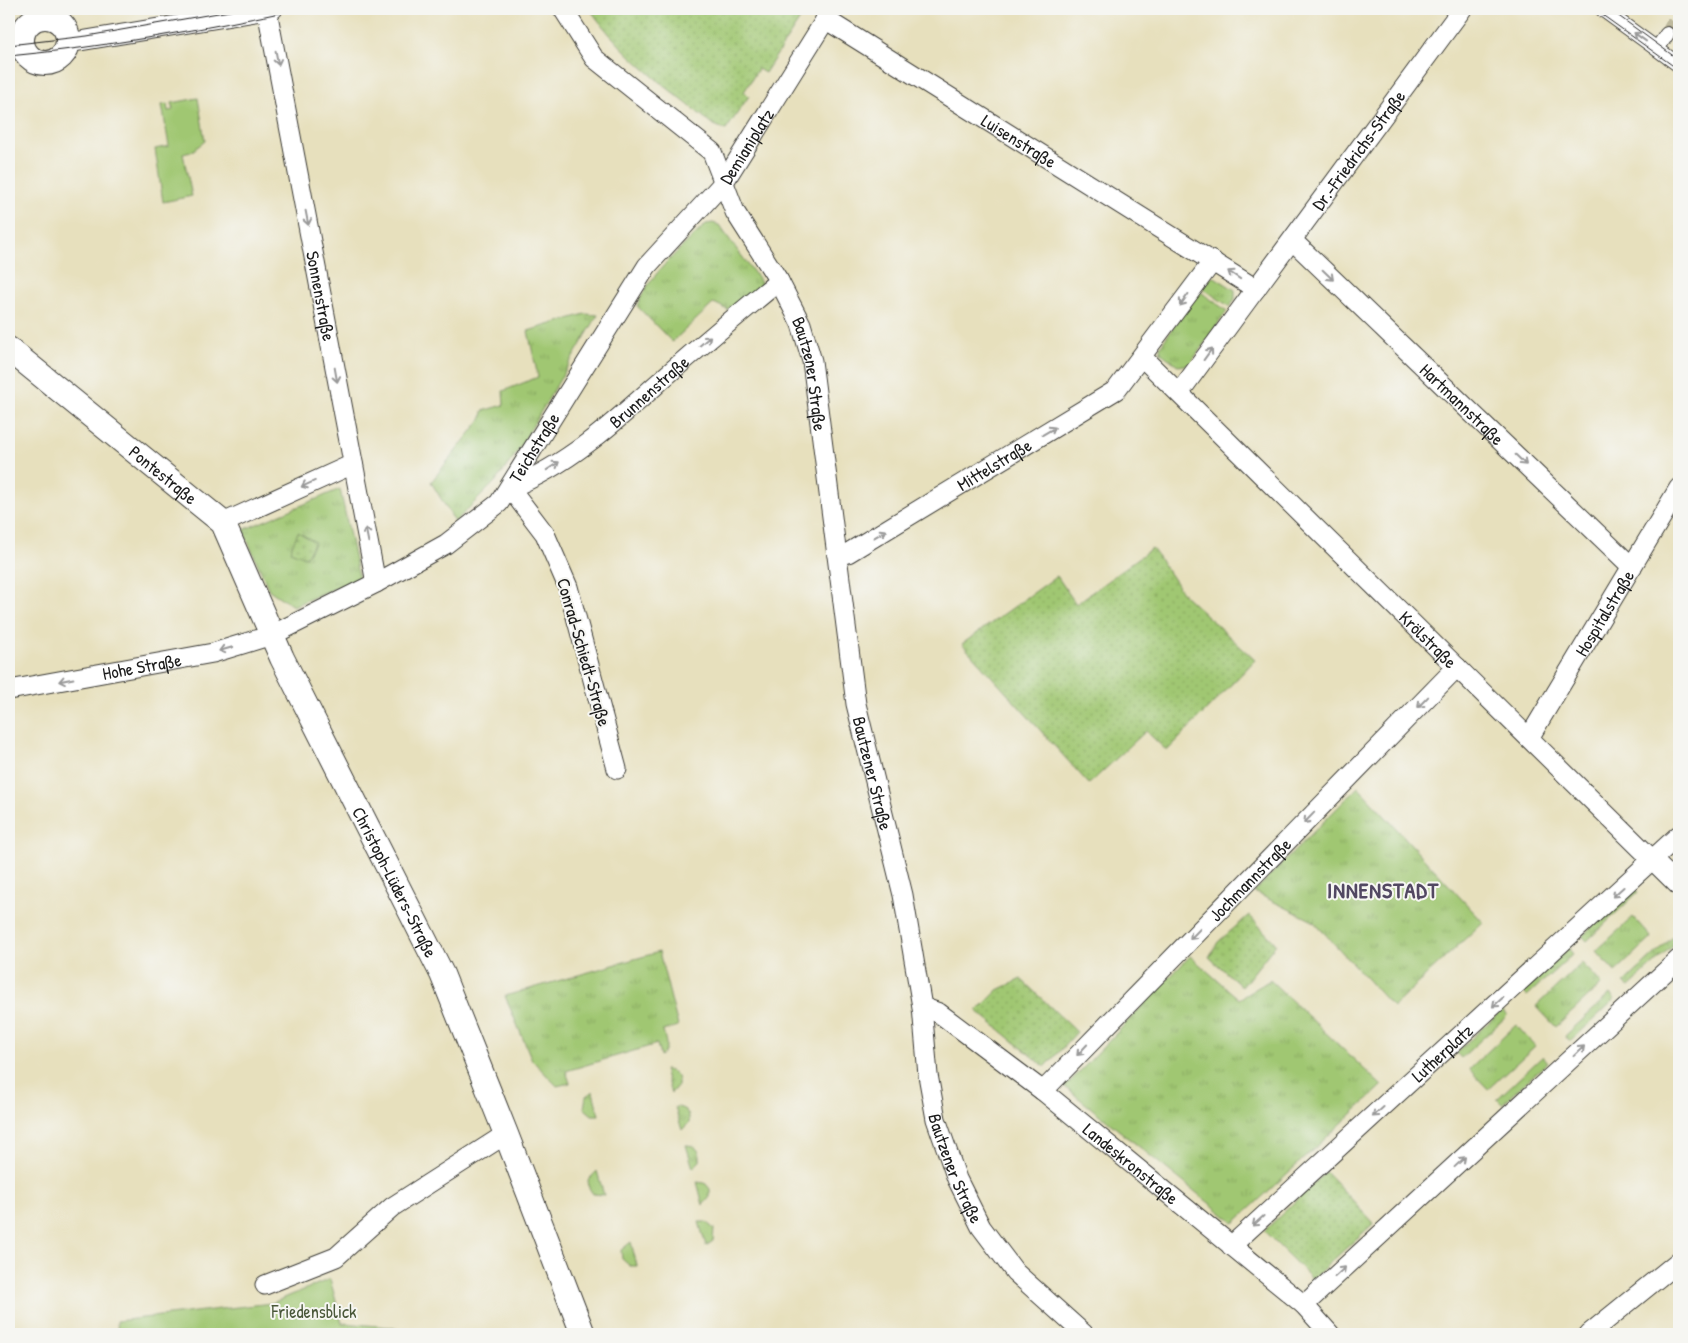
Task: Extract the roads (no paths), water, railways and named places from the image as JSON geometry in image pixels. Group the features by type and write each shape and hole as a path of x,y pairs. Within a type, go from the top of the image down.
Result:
{"street":[{"path":"68,43 270,9"},
{"name":"Sonnenstraße","path":"270,9 376,583"},
{"name":"Demianiplatz","path":"564,9 594,58 712,152 724,182"},
{"name":"Dr.-Friedrichs-Straße","path":"1179,393 1293,241 1462,9"},
{"path":"1602,9 1679,65"},
{"path":"38,13 59,21 66,32 68,43 62,54 50,62 35,60 16,49 25,27 38,13"},
{"name":"Demianiplatz","path":"724,182 828,14"},
{"name":"Luisenstraße","path":"828,14 1256,289"},
{"path":"1657,49 1667,34"},
{"name":"Bautzener Straße","path":"724,182 735,212 779,281 801,324 812,361 856,704 903,895 922,1007 928,1075 936,1119 957,1179 981,1227 1015,1272 1084,1334"},
{"name":"Teichstraße","path":"272,635 376,583 446,544 499,503 647,266 724,182"},
{"name":"Hartmannstraße","path":"1293,241 1632,567"},
{"name":"Mittelstraße","path":"836,554 848,553 1116,390 1142,358 1213,260"},
{"name":"Brunnenstraße","path":"510,488 532,480 598,436 718,330 779,281"},
{"name":"Pontestraße","path":"9,349 223,523 272,635"},
{"name":"Krölstraße","path":"1142,358 1654,859 1679,886"},
{"path":"223,523 353,464"},
{"name":"Conrad-Schiedt-Straße","path":"510,488 545,534 568,586 617,769"},
{"name":"Hospitalstraße","path":"1529,738 1679,488"},
{"name":"Hohe Straße","path":"9,690 213,653 272,635"},
{"name":"Christoph-Lüders-Straße","path":"272,635 314,725 442,974 583,1334"},
{"name":"Jochmannstraße","path":"1044,1091 1457,667"},
{"name":"Lutherplatz","path":"1231,1246 1679,835"},
{"path":"1304,1305 1679,959"},
{"name":"Landeskronstraße","path":"922,1007 939,1013 1044,1091 1304,1305 1330,1334"},
{"path":"265,1285 336,1257 392,1208 506,1134"},
{"path":"1588,1334 1679,1261"}],"tunnel":[{"path":"1667,34 1679,13"}],"tram line":[{"path":"9,45 87,36 241,9"},
{"path":"9,56 155,37 299,9"},
{"path":"1594,9 1679,70"},
{"path":"1609,9 1679,60"}],"district":[{"name":"INNENSTADT","path":"1383,890"}],"park label":[{"name":"Friedensblick","path":"314,1311"}]}
